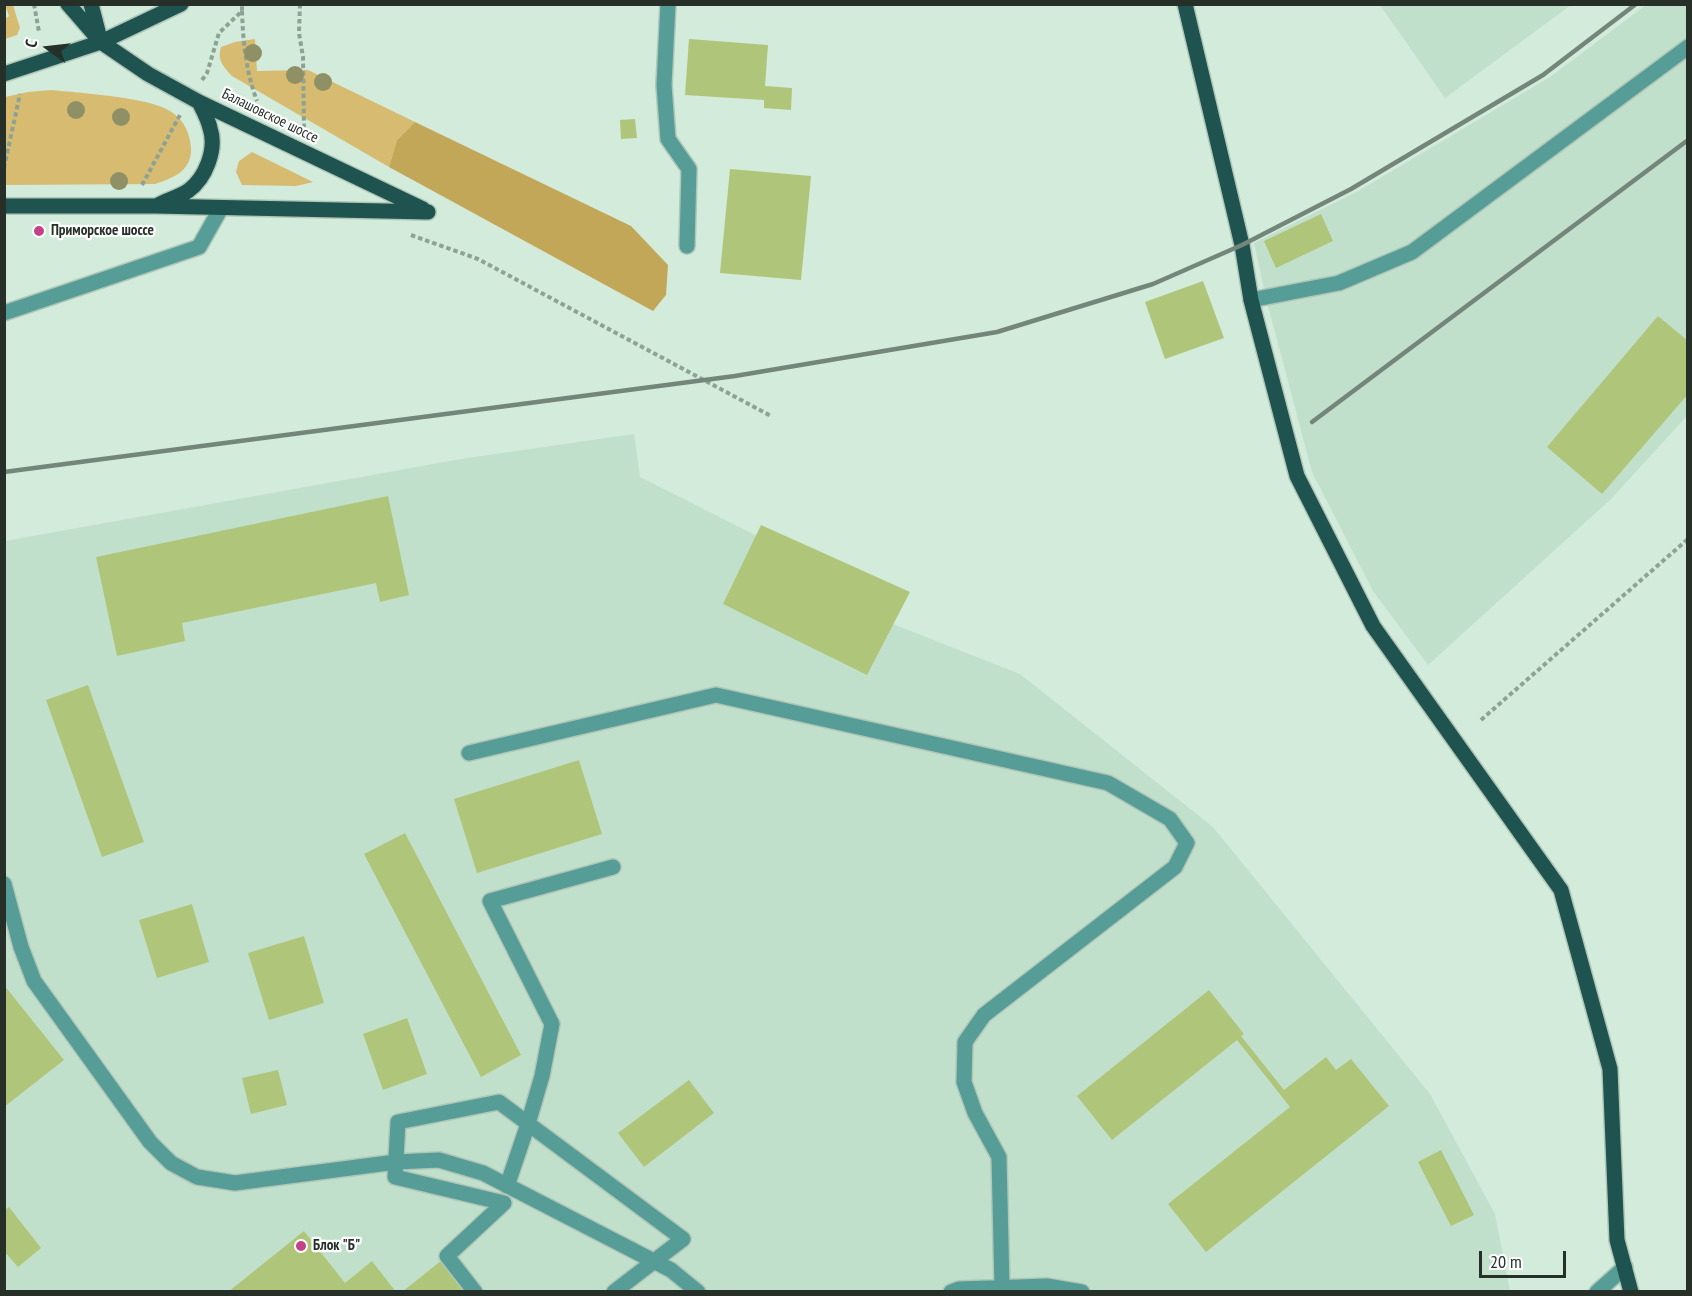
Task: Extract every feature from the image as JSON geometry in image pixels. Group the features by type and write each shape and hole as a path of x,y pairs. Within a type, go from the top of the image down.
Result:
{"main road":[{"name":"Балашовское шоссе","path":"68,4 101,42 148,74 428,212 221,208"},
{"path":"91,4 101,42"},
{"path":"4,74 101,42 181,4"},
{"path":"1185,4 1242,245 1251,300 1297,476 1373,626 1561,890 1610,1069 1617,1240 1631,1292"},
{"path":"155,206 188,190 201,178 209,163 212,147 211,130 195,99"},
{"path":"4,206 221,208"}],"lane":[{"path":"668,4 664,85 668,139 689,169 687,246"},
{"path":"1251,300 1339,283 1412,252 1688,48"},
{"path":"4,313 199,247 221,208"},
{"path":"470,753 716,695 1108,783 1170,819 1187,843 1175,867 984,1015 965,1042 964,1082 975,1113 999,1157 1002,1287"},
{"path":"507,1185 542,1076 552,1024 490,901 613,867"},
{"path":"4,884 21,948 34,981 150,1142 171,1163 198,1177 235,1183 396,1162 439,1160 483,1173 507,1185 671,1270 698,1292"},
{"path":"475,1292 447,1256 504,1203 396,1177 398,1122 498,1102 683,1239 614,1292"},
{"path":"1597,1292 1625,1267"},
{"path":"951,1292 959,1289 1047,1286 1082,1292"}],"path":[{"path":"34,4 39,32"},
{"path":"243,4 243,45 250,83 257,101"},
{"path":"300,4 299,33 303,57 304,127"},
{"path":"142,185 195,99 207,73 219,33 242,11"},
{"path":"4,168 20,94"},
{"path":"404,233 478,259 771,416"},
{"path":"1481,720 1688,539"}],"shaded area":[{"path":"5,5 13,5 20,28 17,35 5,39 5,19 9,16"},
{"path":"1380,5 1571,5 1445,98"},
{"path":"1646,5 1687,5 1687,416 1611,499 1428,665 1373,591 1312,472 1267,302 1254,243 1360,190 1550,77"},
{"path":"255,39 257,71 308,70 415,122 397,140 389,167 232,76 222,63 221,47"},
{"path":"51,90 133,99 173,113 181,120 189,138 190,156 185,168 175,176 155,184 5,185 5,97"},
{"path":"415,122 631,226 668,265 666,295 653,311 389,167 397,140"},
{"path":"252,152 313,182 296,186 242,185 236,172 239,161"},
{"path":"634,434 640,477 801,558 880,619 1020,674 1213,827 1430,1094 1495,1214 1510,1291 5,1292 5,541 461,459"}],"building":[{"path":"689,39 768,45 765,86 792,88 791,110 764,108 764,100 685,95"},
{"path":"635,119 637,138 621,139 620,120"},
{"path":"730,169 811,176 801,280 720,273"},
{"path":"1321,214 1333,241 1276,268 1264,241"},
{"path":"1203,281 1224,338 1165,359 1145,302"},
{"path":"1658,316 1688,341 1688,394 1602,494 1547,447"},
{"path":"388,496 409,595 380,602 376,583 182,623 185,641 117,656 96,557"},
{"path":"761,525 910,592 867,675 723,604"},
{"path":"88,685 144,842 102,857 46,700"},
{"path":"579,760 602,834 477,873 454,799"},
{"path":"405,833 521,1055 481,1077 364,854"},
{"path":"192,904 209,962 157,978 139,920"},
{"path":"304,936 324,1003 269,1020 248,953"},
{"path":"4,985 64,1060 4,1107"},
{"path":"1209,990 1244,1034 1241,1036 1284,1090 1326,1057 1336,1070 1351,1059 1389,1106 1206,1252 1168,1204 1290,1107 1237,1040 1112,1140 1077,1096"},
{"path":"407,1018 427,1074 383,1090 363,1034"},
{"path":"278,1070 287,1105 251,1114 242,1078"},
{"path":"689,1080 714,1113 644,1167 618,1133"},
{"path":"1441,1150 1474,1215 1451,1226 1418,1162"},
{"path":"9,1207 41,1248 18,1267 4,1251 4,1211"},
{"name":"Блок \"Б\"","path":"304,1231 345,1283 372,1261 396,1292 228,1292"},
{"path":"447,1256 475,1292 402,1292"}],"railway":[{"path":"4,472 735,376 997,332 1153,284 1242,245 1351,189 1543,75 1636,4"},
{"path":"1312,422 1688,140"}],"place":[{"name":"Приморское шоссе","path":"39,231"},
{"name":"Блок \"Б\"","path":"301,1246"}]}
